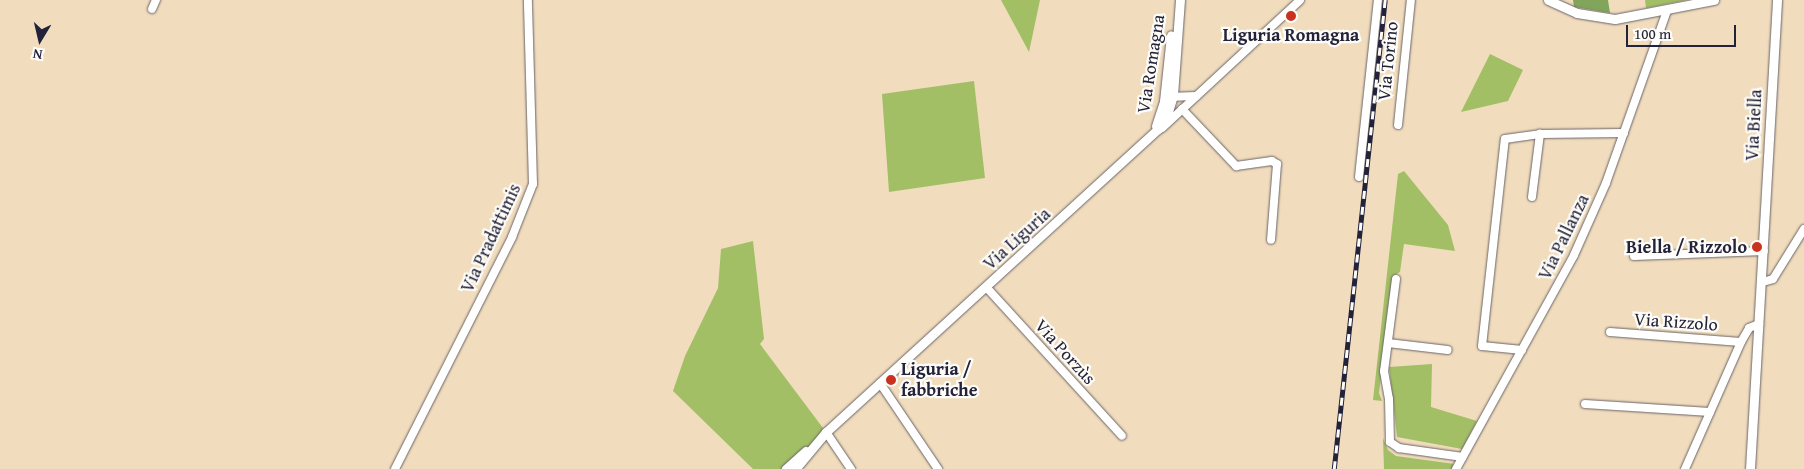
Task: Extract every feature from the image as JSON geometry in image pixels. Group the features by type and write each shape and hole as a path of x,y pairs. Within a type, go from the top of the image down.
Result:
{"main road":[{"name":"Via Romagna","path":"1151,138 1173,95 1179,0"},
{"name":"Via Romagna","path":"1166,111 1173,22 1179,0"},
{"path":"1548,0 1596,18 1635,18 1714,0"},
{"name":"Via Biella","path":"1750,469 1763,271 1777,0"},
{"name":"Via Liguria","path":"813,445 1151,138"},
{"path":"795,469 813,445"}],"street":[{"path":"152,9 156,0"},
{"name":"Via Pradattimis","path":"394,469 512,237 533,184 528,0"},
{"name":"Via Liguria","path":"1166,111 1182,109 1300,0"},
{"path":"1359,177 1378,0"},
{"name":"Via Torino","path":"1398,125 1411,0"},
{"name":"Via Pallanza","path":"1456,469 1574,254 1606,183 1667,11"},
{"path":"1173,95 1196,96"},
{"name":"Via Liguria","path":"1151,138 1173,95"},
{"path":"1182,109 1236,166 1270,161 1277,164 1271,240"},
{"path":"1522,350 1482,346 1505,140 1540,134 1624,133"},
{"path":"1532,196 1540,134"},
{"path":"1762,282 1775,276 1804,229"},
{"path":"1634,256 1764,251"},
{"path":"1763,271 1775,276"},
{"path":"1396,279 1384,371 1389,399 1390,442 1399,448 1462,457"},
{"name":"Via Porzùs","path":"986,288 1122,436"},
{"name":"Via Rizzolo","path":"1685,469 1741,342 1749,328 1759,324"},
{"name":"Via Rizzolo","path":"1610,332 1741,342"},
{"path":"1388,343 1448,350"},
{"path":"880,383 938,469"},
{"path":"1585,404 1710,412"},
{"path":"826,432 851,469"},
{"name":"Via Liguria","path":"786,469 813,445"}],"green space":[{"path":"1001,0 1040,0 1029,52"},
{"path":"1573,0 1608,0 1610,13 1574,7"},
{"path":"1645,0 1687,0 1646,8"},
{"path":"1490,54 1523,70 1508,101 1461,112"},
{"path":"974,81 985,178 889,192 882,94"},
{"path":"1404,171 1448,225 1455,251 1404,244 1400,272 1393,276 1379,393 1382,401 1373,400 1398,174"},
{"path":"753,241 764,339 760,344 826,432 782,469 753,469 673,391 685,356 718,288 721,249"},
{"path":"1432,364 1431,407 1477,421 1462,449 1397,437 1389,367"},
{"path":"1383,438 1388,450 1396,456 1455,464 1453,469 1384,469"}],"railway":[{"path":"1334,469 1385,0"}],"place":[{"name":"Liguria Romagna","path":"1291,16"},
{"name":"Biella / Rizzolo","path":"1757,247"},
{"name":"Liguria / fabbriche","path":"891,380"}]}
